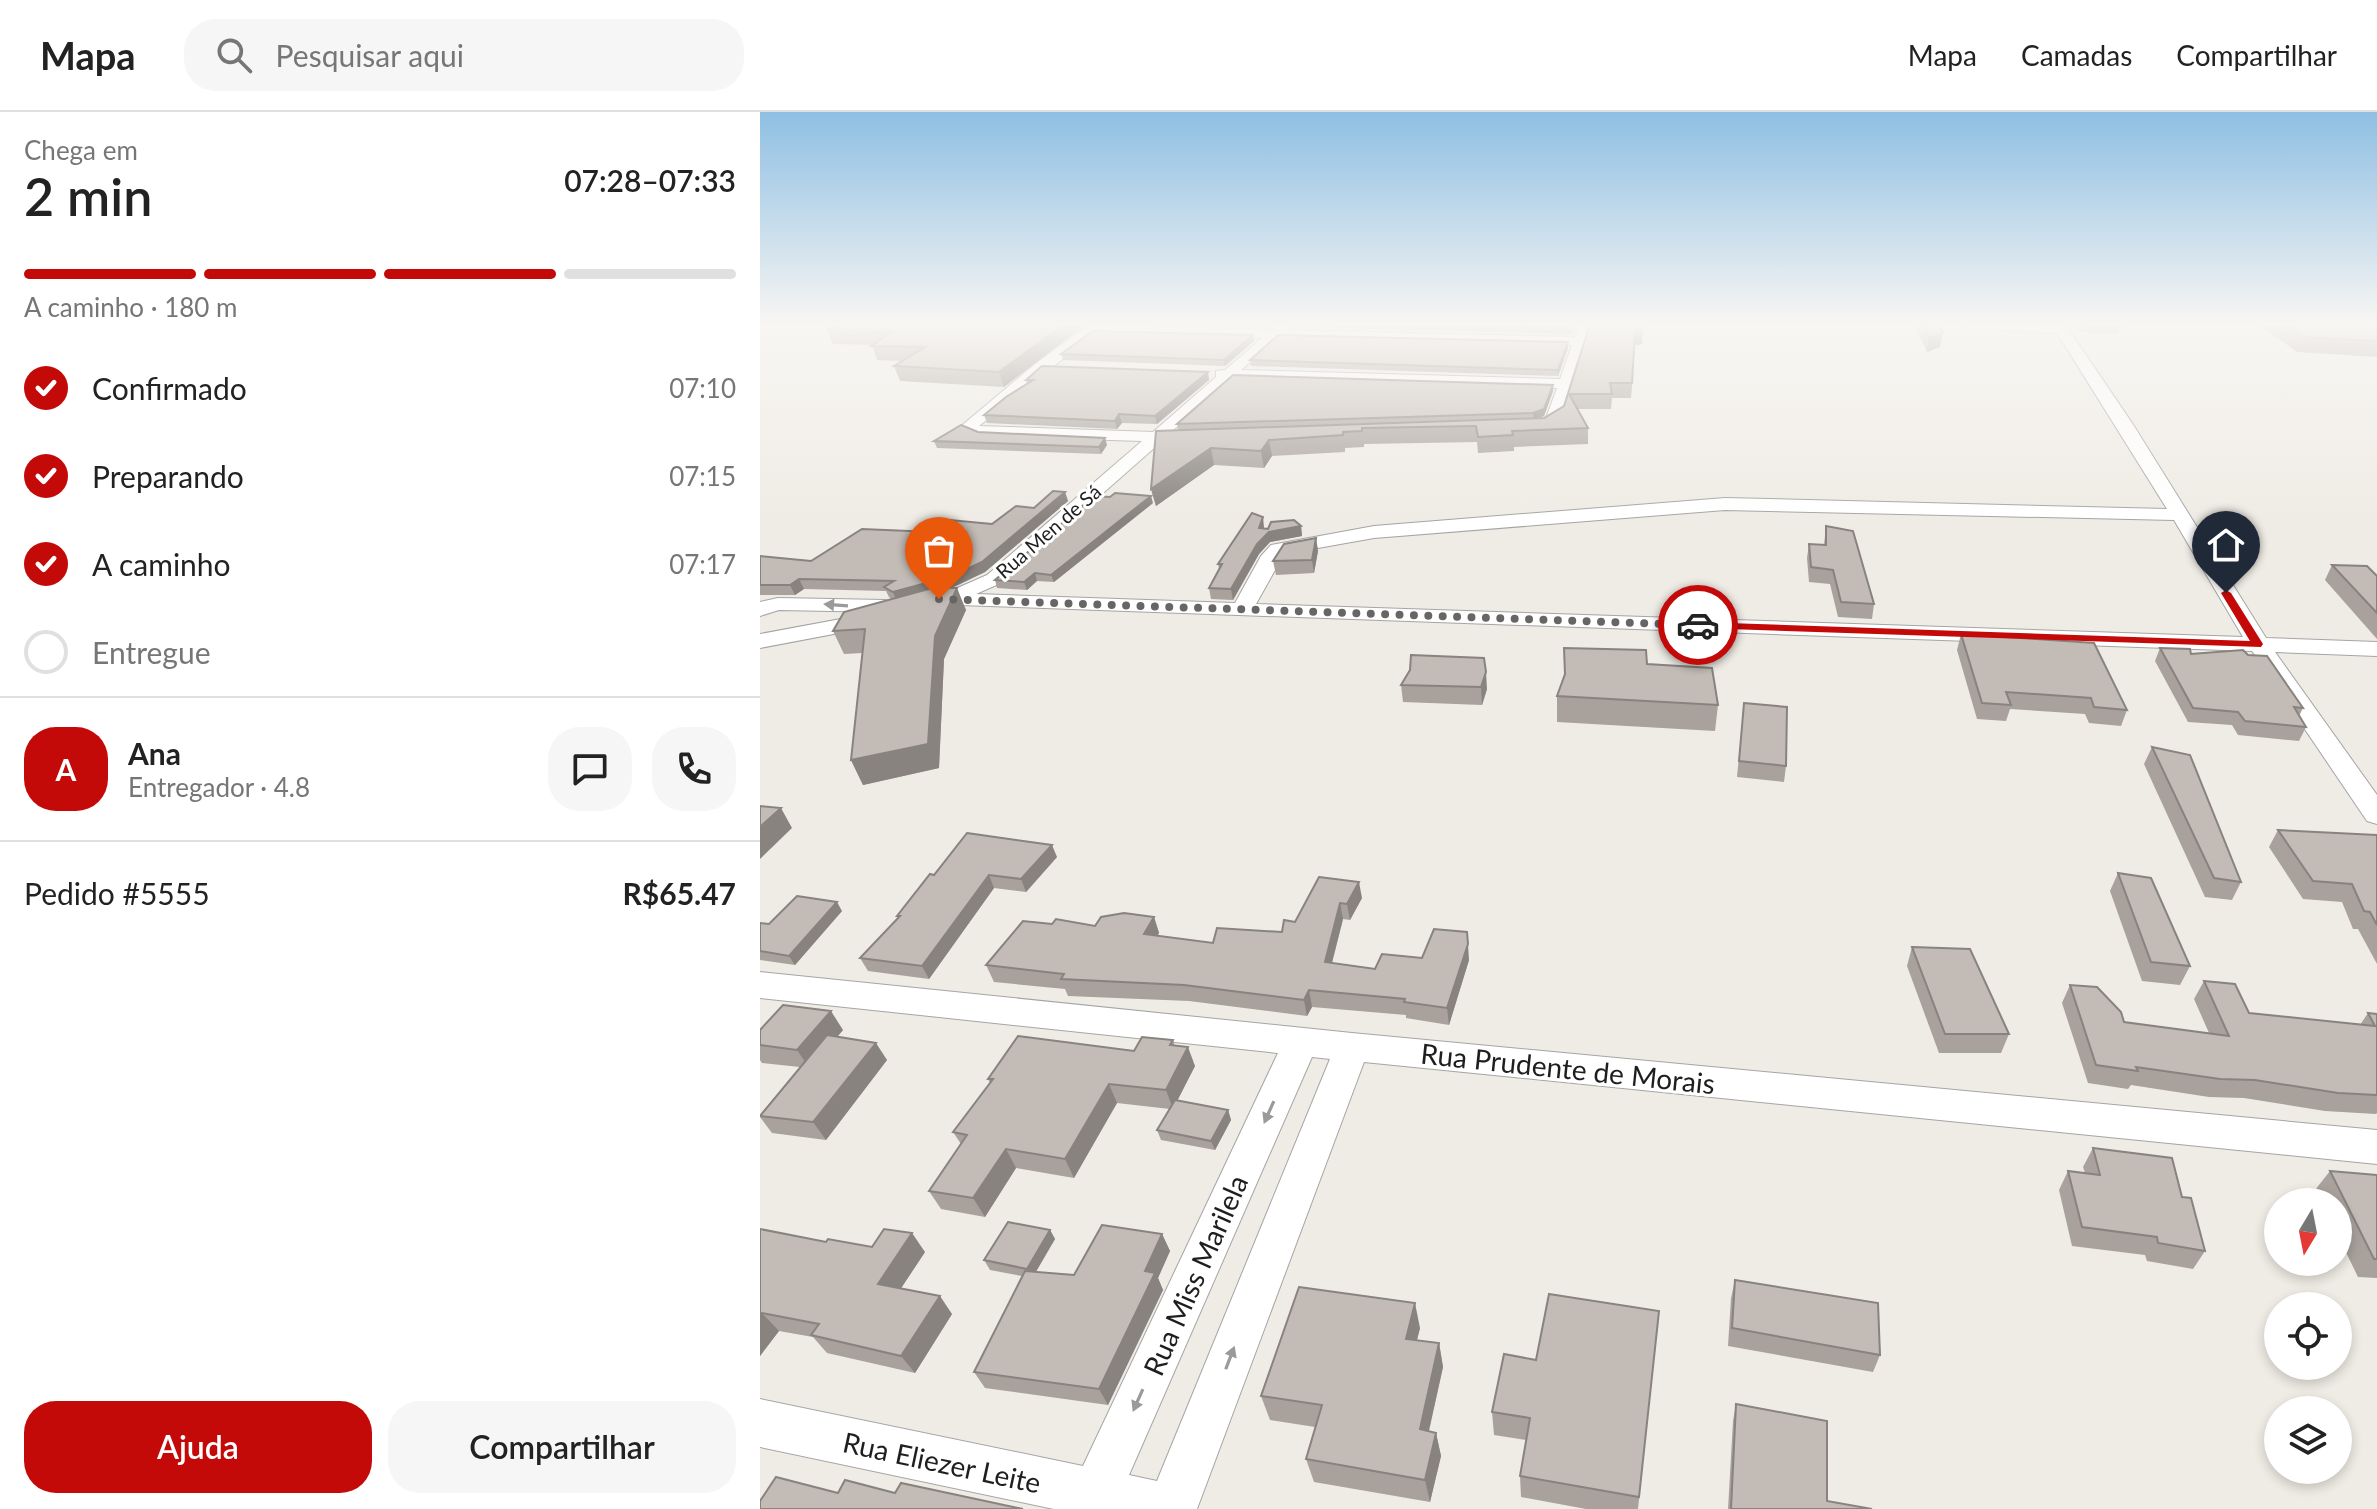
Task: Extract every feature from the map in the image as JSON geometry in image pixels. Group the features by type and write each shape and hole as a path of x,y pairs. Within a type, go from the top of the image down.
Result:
{"street":[{"path":"1012,389 968,425 971,430 1154,439 1216,437"},
{"name":"Rua Men de Sá","path":"760,641 866,622 977,589 994,579 1154,439 1205,389"},
{"path":"1511,428 1537,428 1553,421 1566,389"},
{"path":"2101,389 2258,644 2377,815"},
{"path":"1242,610 1278,549 1374,532 1725,504 2180,515"},
{"path":"761,609 793,604 1242,610 2377,649"},
{"name":"Rua Prudente de Morais","path":"760,985 1352,1047 2377,1147"},
{"name":"Rua Miss Marilela","path":"1092,1502 1301,1041"},
{"path":"1171,1509 1352,1047"},
{"name":"Rua Eliezer Leite","path":"760,1423 1092,1502 1171,1509"}],"building":[{"path":"1018,389 1187,389 1155,416 1119,414 1115,421 984,415"},
{"path":"1217,389 1551,389 1544,409 1533,413 1177,424"},
{"path":"1569,389 1611,389 1612,394 1569,394 1588,428 1512,431 1513,435 1478,437 1476,426 1362,428 1362,431 1343,432 1343,435 1269,440 1261,451 1211,448 1151,489 1156,431 1544,418 1564,406"},
{"path":"961,425 978,432 1105,438 1099,447 934,441"},
{"path":"1053,491 1065,492 982,562 952,576 893,592 884,587 894,581 799,579 790,585 760,585 760,556 811,561 862,529 933,532 950,520 992,524 1016,506 1034,508"},
{"path":"1115,493 1151,496 1051,575 1035,573 1024,582 995,580 1094,496 1110,497"},
{"path":"1252,513 1263,517 1259,528 1268,529 1271,522 1294,520 1301,526 1269,532 1257,544 1231,589 1209,588 1222,564 1218,564"},
{"path":"1826,526 1853,531 1874,604 1841,602 1833,570 1811,567 1809,544 1826,545"},
{"path":"1316,538 1312,560 1273,561 1284,544"},
{"path":"2332,565 2367,566 2377,576 2377,613"},
{"path":"936,587 957,588 935,636 928,744 851,760 865,629 833,631 844,612"},
{"path":"1961,634 2094,643 2127,710 2094,707 2091,698 2006,692 2011,705 1982,703"},
{"path":"1564,648 1646,650 1647,664 1712,668 1718,705 1557,696 1565,674"},
{"path":"2160,648 2190,649 2191,654 2243,650 2248,655 2267,656 2303,708 2294,707 2306,727 2245,721 2238,712 2193,708"},
{"path":"1411,655 1484,658 1486,672 1481,687 1401,685 1410,670"},
{"path":"1744,703 1787,707 1786,766 1739,761"},
{"path":"2152,747 2190,755 2241,882 2214,878"},
{"path":"760,806 781,808 760,827"},
{"path":"2278,830 2377,835 2377,925 2370,912 2364,911 2352,884 2313,881"},
{"path":"967,833 1052,845 1021,879 989,875 922,966 860,958 900,916 897,916 930,874 934,875"},
{"path":"2118,873 2151,878 2190,966 2151,962"},
{"path":"1319,877 1359,882 1347,904 1340,903 1325,962 1375,969 1382,954 1422,958 1434,929 1467,932 1468,944 1447,1008 1404,1002 1405,999 1309,990 1304,1000 1184,985 1061,979 1064,974 986,965 1023,921 1052,924 1056,919 1095,926 1101,917 1124,913 1154,917 1144,934 1213,943 1217,928 1282,932 1284,920 1295,922"},
{"path":"797,896 837,902 789,956 760,951 760,923 769,924"},
{"path":"1912,947 1970,949 2009,1034 1945,1034"},
{"path":"2204,981 2235,984 2249,1013 2375,1026 2368,1013 2377,1014 2377,1095 2096,1065 2070,985 2097,987 2121,1012 2124,1022 2229,1036"},
{"path":"783,1005 831,1011 797,1050 760,1045 760,1030"},
{"path":"827,1035 876,1043 813,1122 760,1116"},
{"path":"1018,1036 1134,1051 1142,1037 1173,1040 1170,1045 1188,1047 1166,1090 1109,1084 1065,1159 1006,1149 973,1198 929,1191 967,1135 953,1132 993,1079 988,1079"},
{"path":"1175,1100 1228,1110 1211,1141 1157,1130"},
{"path":"2093,1148 2172,1158 2182,1197 2191,1198 2205,1251 2158,1243 2157,1237 2082,1227 2068,1171 2100,1175"},
{"path":"2330,1171 2377,1175 2377,1259 2374,1259 2352,1215 2352,1188 2338,1188"},
{"path":"1008,1222 1050,1230 1027,1269 984,1260"},
{"path":"1102,1225 1162,1234 1145,1271 1155,1273 1099,1389 974,1372 1025,1271 1074,1275"},
{"path":"760,1229 872,1247 884,1229 912,1233 878,1284 940,1296 901,1356 811,1335 819,1324 762,1313 760,1316"},
{"path":"1735,1280 1878,1303 1880,1355 1732,1328"},
{"path":"1299,1287 1415,1303 1406,1339 1439,1343 1420,1429 1436,1433 1425,1480 1306,1459 1322,1405 1261,1396"},
{"path":"1549,1294 1659,1311 1639,1497 1520,1476 1530,1418 1492,1412 1504,1354 1536,1360"},
{"path":"1736,1404 1827,1421 1827,1501 1872,1509 1731,1509"},
{"path":"776,1477 838,1493 845,1480 895,1493 901,1483 1023,1509 760,1509 760,1501"}],"way so far":[{"path":"939,599 1698,625"}],"route":[{"path":"1698,625 2258,644 2226,593"}]}
